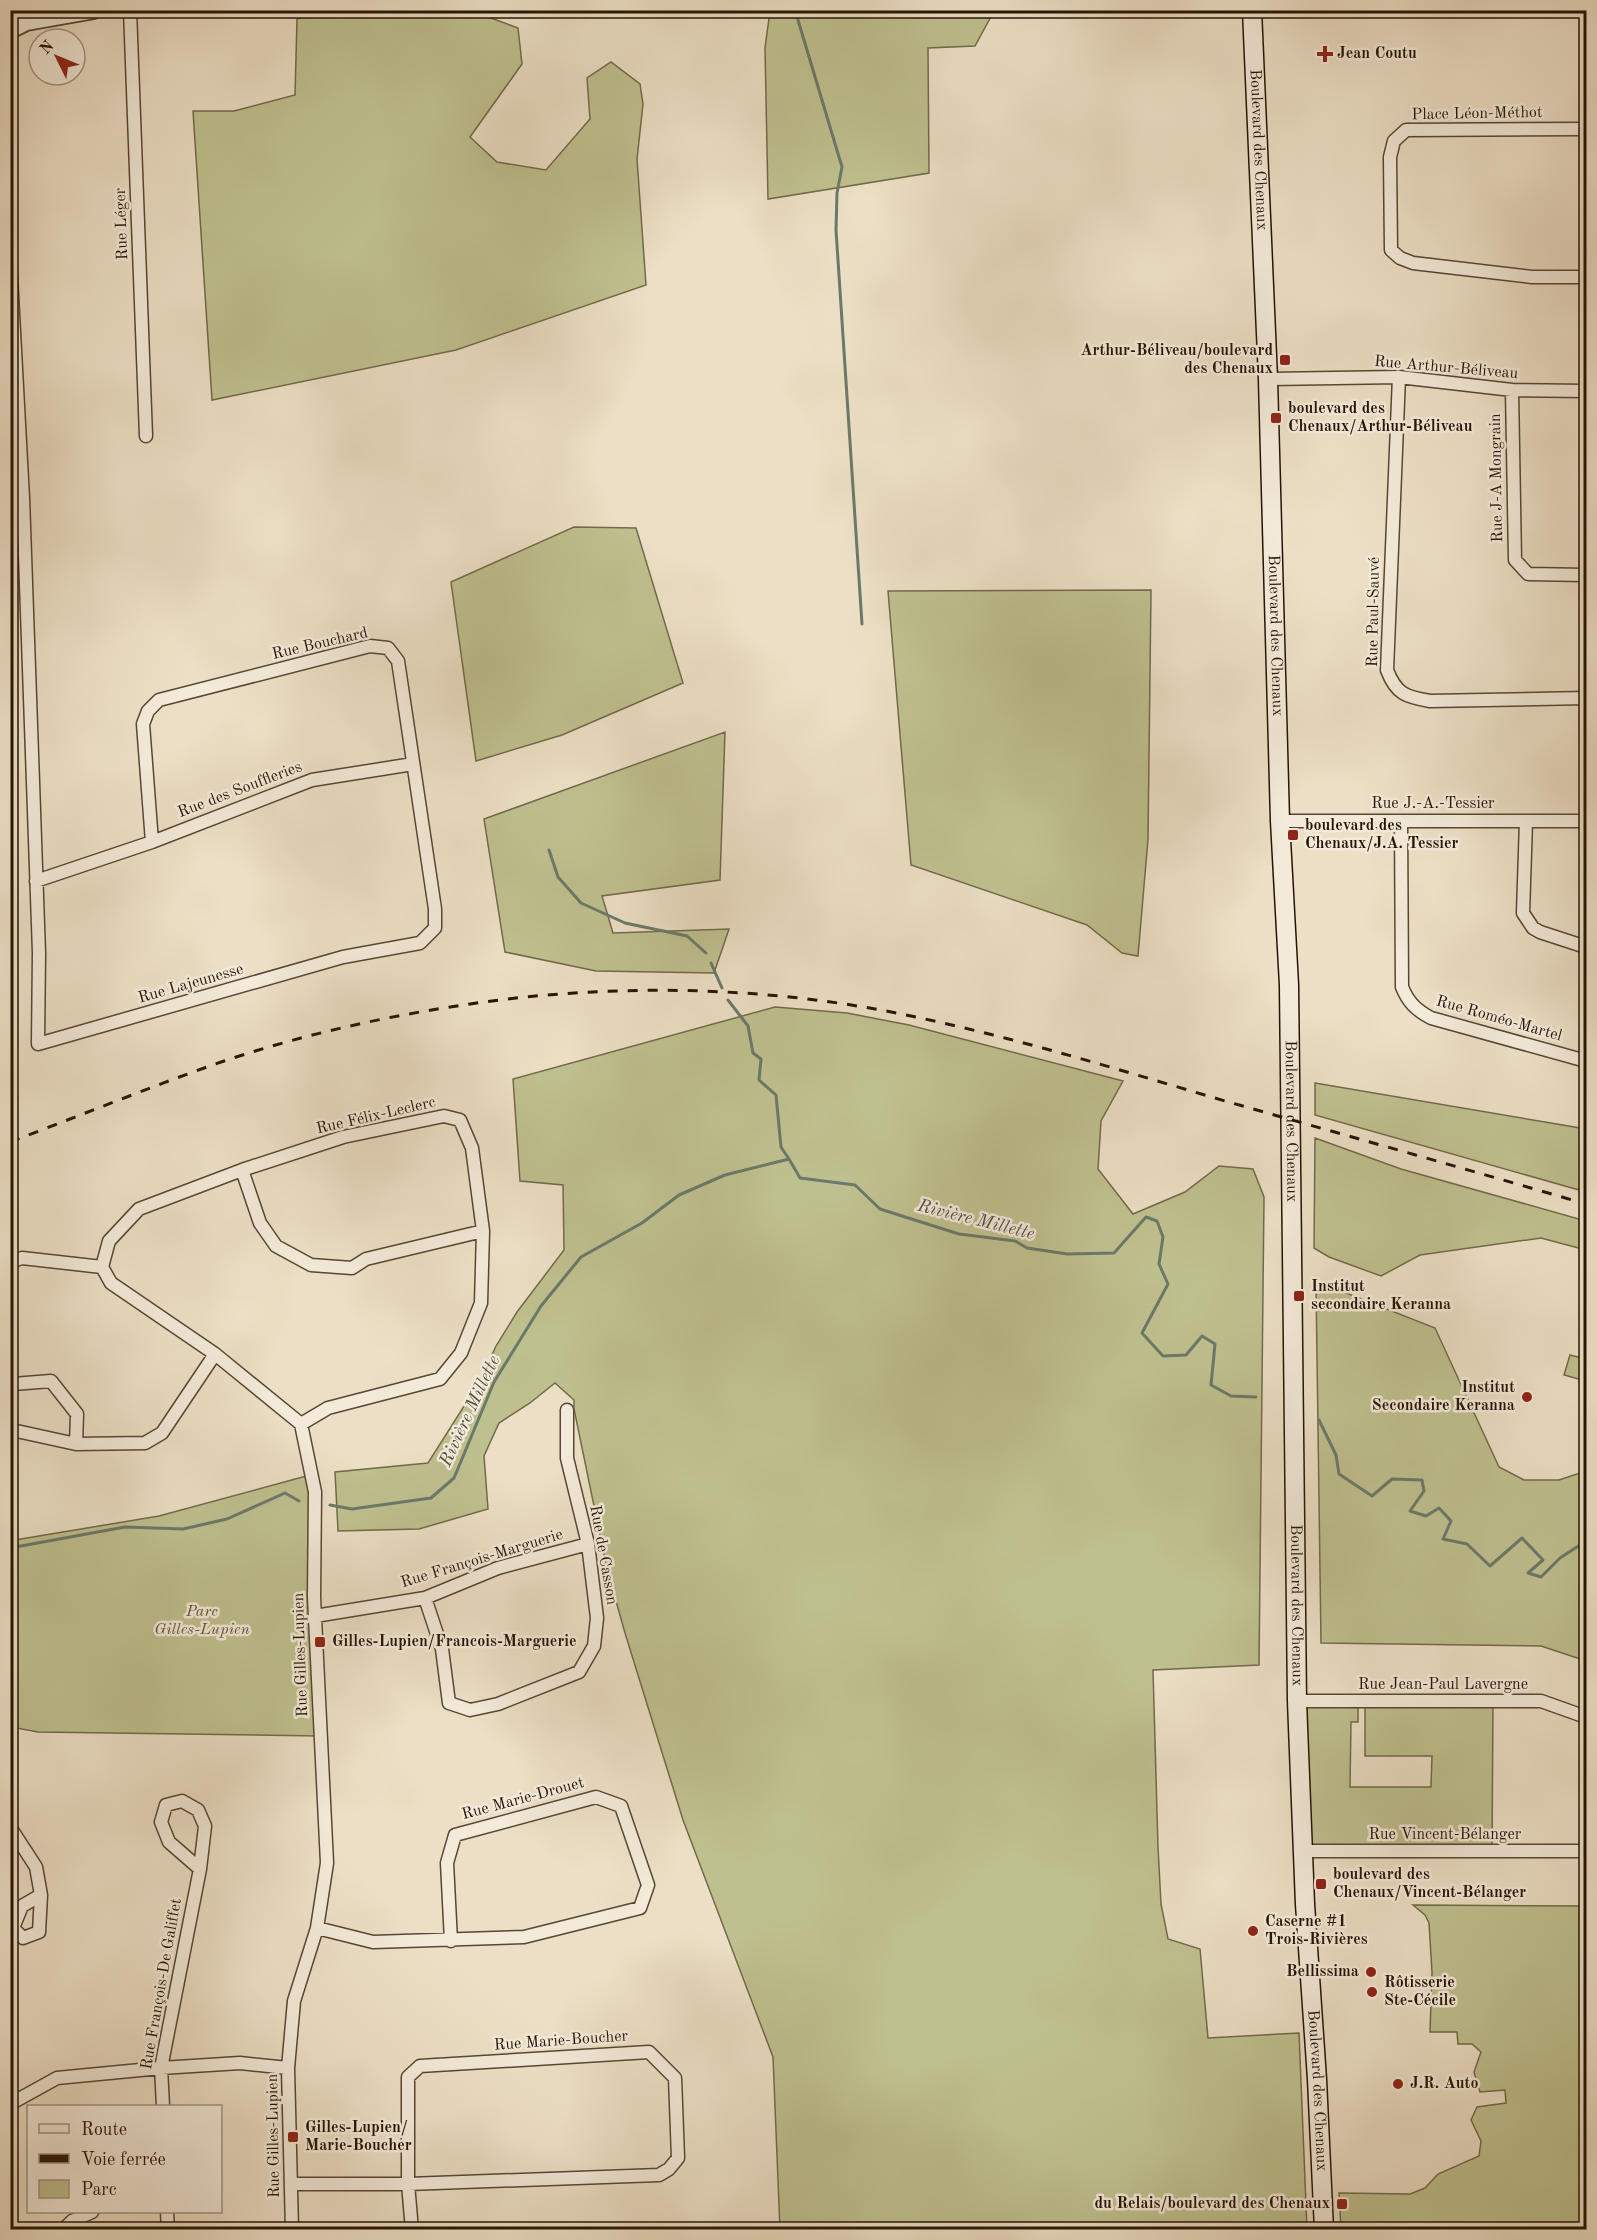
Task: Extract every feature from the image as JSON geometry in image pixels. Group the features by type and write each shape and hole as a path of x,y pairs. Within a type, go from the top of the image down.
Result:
{"main road":[{"name":"Boulevard des Chenaux","path":"1252,10 1268,379 1280,821 1289,985 1297,1701 1324,2229"}],"street":[{"path":"10,30 26,22 94,10"},
{"name":"Rue Léger","path":"130,10 146,436"},
{"name":"Place Léon-Méthot","path":"1587,129 1406,130 1394,141 1390,157 1391,250 1400,258 1413,263 1532,277 1587,277"},
{"path":"10,258 23,498 36,881"},
{"name":"Rue Arthur-Béliveau","path":"1268,379 1399,377 1512,390 1587,391"},
{"name":"Rue Paul-Sauvé","path":"1399,377 1388,670 1392,683 1399,692 1413,698 1430,701 1587,698"},
{"name":"Rue J-A Mongrain","path":"1512,390 1515,560 1528,574 1587,575"},
{"name":"Rue Bouchard","path":"152,842 143,724 148,711 159,700 370,646 388,648 398,661 435,909 435,928"},
{"name":"Rue des Souffleries","path":"36,881 152,842 312,780 413,764"},
{"name":"Rue J.-A.-Tessier","path":"1280,821 1587,821"},
{"name":"Rue Roméo-Martel","path":"1401,821 1402,987 1406,998 1413,1006 1431,1018 1587,1061"},
{"path":"1526,821 1523,913 1533,928 1540,932 1587,947"},
{"name":"Rue Lajeunesse","path":"36,881 39,953 38,1044 343,957 420,943 435,928"},
{"name":"Rue Félix-Leclerc","path":"102,1267 109,1241 139,1209 242,1170 343,1137 444,1116 460,1120 472,1148 483,1231 481,1304 461,1353 440,1379 328,1408 301,1424"},
{"path":"242,1170 260,1223 276,1246 311,1265 352,1268 366,1259 483,1231"},
{"path":"10,1262 22,1258 102,1267 111,1282 215,1354 301,1424"},
{"path":"10,1428 76,1444 145,1443 162,1433 215,1354"},
{"path":"10,1386 51,1381 77,1414 76,1444"},
{"name":"Rue de Casson","path":"425,1598 442,1649 449,1704 470,1710 498,1704 579,1672 594,1646 597,1618 588,1544 567,1458 567,1410"},
{"name":"Rue Gilles-Lupien","path":"292,2229 288,2068 294,2001 317,1928 327,1863 315,1616 315,1492 301,1424"},
{"name":"Rue François-Marguerie","path":"315,1616 425,1598 498,1568 588,1544"},
{"name":"Rue Jean-Paul Lavergne","path":"1297,1701 1540,1701 1587,1717"},
{"name":"Rue Marie-Drouet","path":"317,1928 373,1942 451,1941 524,1937 640,1908 648,1884 621,1806 596,1797 455,1835 447,1863 451,1941"},
{"name":"Rue François-De Galiffet","path":"163,2105 161,2068 201,1869 205,1826 198,1810 182,1801 166,1805 161,1822 169,1842 201,1869"},
{"path":"10,1827 36,1867 41,1895"},
{"name":"Rue Vincent-Bélanger","path":"1303,1851 1587,1851"},
{"name":"Rue Marie-Boucher","path":"291,2184 408,2184 660,2175 669,2169 678,2158 675,2078 649,2052 420,2066 408,2077 408,2184 412,2229"},
{"path":"10,2104 57,2078 240,2063 288,2068"},
{"path":"63,2229 72,2221 88,2213"},
{"path":"167,2213 168,2229"}],"green space":[{"path":"321,11 379,17 399,11 480,11 488,17 518,28 522,64 470,137 497,162 546,170 590,119 587,78 611,62 640,84 643,104 637,159 646,285 456,350 212,400 193,111 234,111 295,95 297,19"},
{"path":"770,11 994,11 975,46 928,48 929,173 768,199 765,48"},
{"path":"574,527 636,528 683,683 562,735 476,761 451,582"},
{"path":"1151,590 1148,839 1138,956 1122,953 1087,925 911,865 888,591"},
{"path":"725,732 720,880 602,896 613,933 729,929 714,973 596,971 505,952 484,819"},
{"path":"775,1007 847,1013 909,1025 1123,1081 1101,1121 1098,1169 1133,1214 1185,1192 1219,1166 1253,1169 1264,1197 1259,1665 1153,1670 1158,1847 1161,1904 1168,1939 1200,1949 1208,2038 1299,2033 1307,2229 780,2229 773,2057 683,1820 625,1633 607,1569 574,1400 555,1383 499,1423 484,1456 488,1509 419,1529 338,1531 335,1472 428,1463 480,1381 496,1346 517,1312 564,1250 563,1185 520,1181 513,1079"},
{"path":"1315,1083 1586,1129 1586,1192 1315,1115"},
{"path":"1315,1138 1401,1169 1586,1221 1586,1250 1541,1238 1420,1255 1381,1276 1329,1257 1314,1248"},
{"path":"1316,1285 1326,1285 1435,1328 1499,1467 1524,1480 1559,1480 1586,1471 1586,1661 1541,1646 1321,1643"},
{"path":"1570,1355 1586,1359 1586,1381 1564,1375"},
{"name":"Parc Gilles-Lupien","path":"310,1475 319,1736 38,1732 11,1727 10,1545 15,1540 159,1516"},
{"path":"1297,1701 1358,1701 1358,1722 1351,1722 1350,1787 1431,1787 1432,1756 1365,1756 1365,1701 1493,1701 1492,1852 1303,1851"},
{"path":"1413,1905 1586,1906 1586,2229 1341,2229 1339,2193 1410,2194 1425,2188 1438,2174 1479,2156 1481,2141 1471,2120 1477,2107 1506,2103 1505,2090 1480,2092 1474,2072 1481,2052 1472,2044 1458,2044 1457,2032 1430,2032 1432,1972 1429,1923 1425,1915"}],"waterway":[{"path":"795,10 842,167 837,193 836,230 862,624"},
{"path":"549,850 558,877 581,903 625,923 687,936 706,953"},
{"path":"711,963 722,988"},
{"path":"728,1000 748,1026 753,1053 761,1059 759,1080 776,1095 781,1147 789,1159"},
{"name":"Rivière Millette","path":"330,1505 352,1509 431,1498 454,1478 494,1382 541,1306 581,1257 642,1223 679,1195 725,1175 789,1159 800,1178 855,1185 880,1209 959,1234 1015,1241 1027,1248 1067,1254 1114,1253 1146,1217 1157,1221 1163,1237 1159,1264 1168,1284 1142,1333 1163,1356 1186,1355 1202,1336 1215,1344 1211,1385 1231,1396 1256,1397"},
{"name":"Rivière Millette","path":"1319,1420 1336,1455 1339,1474 1372,1496 1392,1479 1422,1480 1424,1491 1410,1511 1426,1516 1439,1508 1451,1521 1443,1539 1467,1544 1490,1566 1522,1538 1543,1560 1528,1573 1541,1577 1560,1558 1586,1541"},
{"name":"Rivière Millette","path":"10,1548 125,1527 183,1529 227,1519 285,1493 299,1501"}],"railway":[{"path":"10,1142 224,1061 283,1043 372,1021 463,1005 568,993 674,990 728,992 834,1002 929,1020 1014,1040 1586,1204"}],"place":[{"name":"Jean Coutu","path":"1325,54"},
{"name":"Arthur-Béliveau/boulevard des Chenaux","path":"1285,360"},
{"name":"boulevard des Chenaux/Arthur-Béliveau","path":"1276,418"},
{"name":"boulevard des Chenaux/J.A. Tessier","path":"1293,835"},
{"name":"Institut secondaire Keranna","path":"1299,1296"},
{"name":"Institut Secondaire Keranna","path":"1527,1397"},
{"name":"Gilles-Lupien/Francois-Marguerie","path":"320,1642"},
{"name":"boulevard des Chenaux/Vincent-Bélanger","path":"1321,1884"},
{"name":"Caserne #1 Trois-Rivières","path":"1253,1931"},
{"name":"Bellissima","path":"1371,1972"},
{"name":"Rôtisserie Ste-Cécile","path":"1372,1992"},
{"name":"J.R. Auto","path":"1398,2084"},
{"name":"Gilles-Lupien/ Marie-Boucher","path":"293,2137"},
{"name":"du Relais/boulevard des Chenaux","path":"1342,2204"}]}
